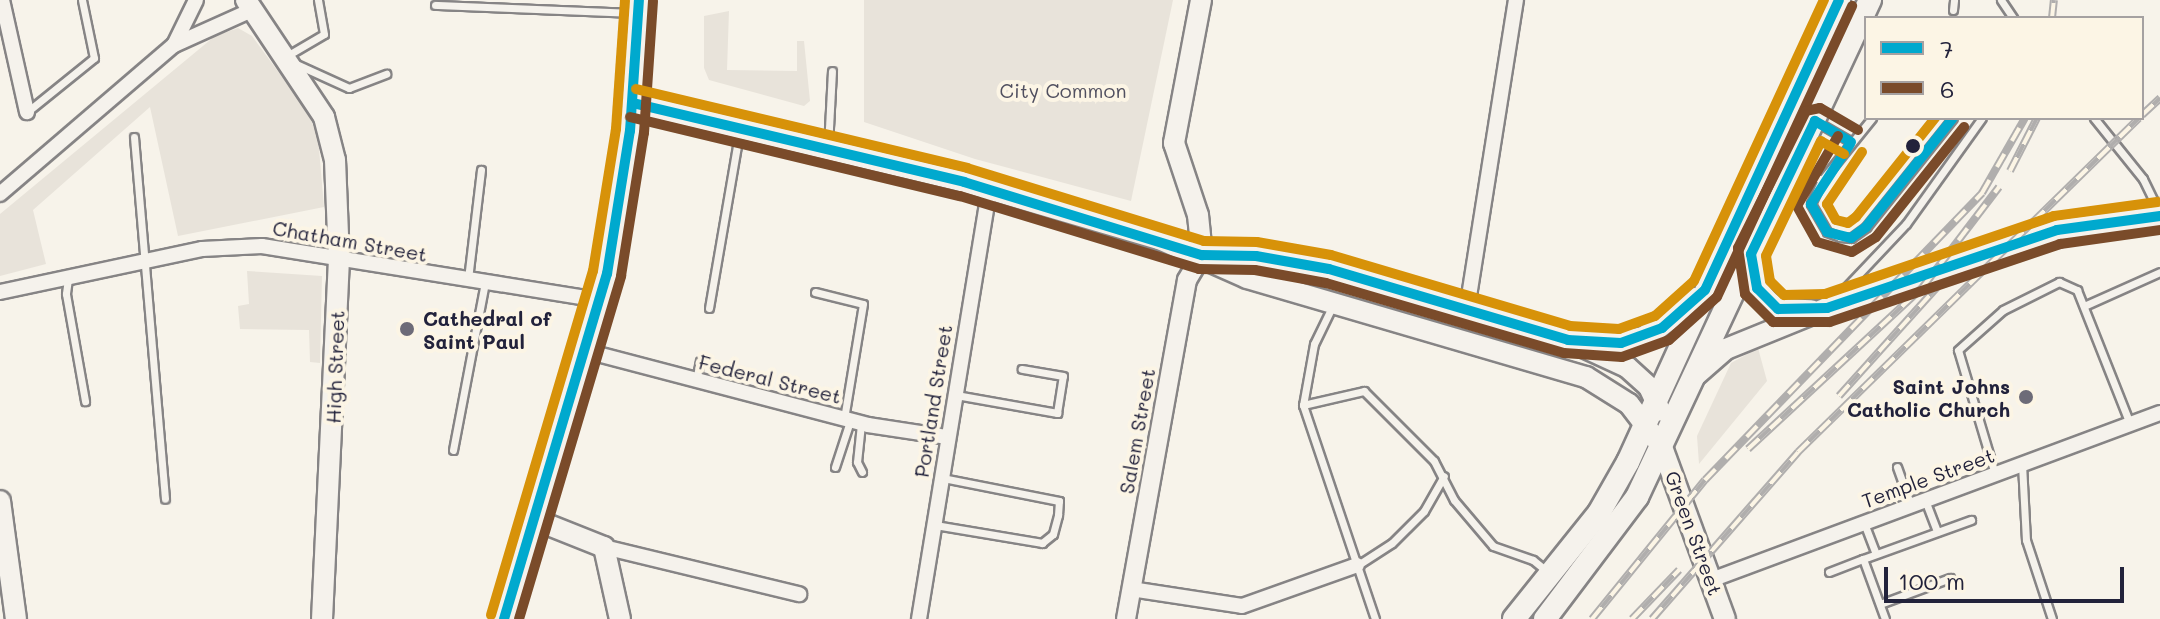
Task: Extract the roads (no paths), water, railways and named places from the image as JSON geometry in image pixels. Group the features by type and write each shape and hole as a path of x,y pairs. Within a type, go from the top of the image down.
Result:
{"main road":[{"path":"1201,0 1174,143 1200,225 1202,255"},
{"path":"1514,619 1599,513 1646,420 1839,0"},
{"path":"1545,619 1629,510 1662,447 1870,0"},
{"path":"249,5 283,58"},
{"path":"504,619 600,300 633,103 639,6"},
{"name":"High Street","path":"283,58 324,117 335,160 339,259 322,619"},
{"path":"633,103 828,147 989,190 1202,255 1247,278 1335,301 1586,377 1646,420 1662,447"},
{"path":"1692,379 1726,349 1827,308 2057,230 2160,215"},
{"path":"1751,254 1757,288 1778,309 1827,308"},
{"path":"1202,255 1297,263 1467,309 1568,340 1616,359 1656,397 1662,447"},
{"path":"1568,340 1613,344 1644,338 1705,290"},
{"name":"Green Street","path":"1662,447 1725,619"},
{"path":"0,501 16,619"},
{"path":"536,520 604,547 620,619"}],"street":[{"path":"2,0 27,112"},
{"path":"174,45 196,0"},
{"path":"1467,309 1516,0"},
{"path":"0,194 174,45 249,5"},
{"name":"Portland Street","path":"919,619 946,437 989,190"},
{"name":"Chatham Street","path":"0,292 202,249 262,246 600,300"},
{"name":"Salem Street","path":"1126,619 1187,280 1202,255"},
{"name":"Federal Street","path":"586,351 851,421 946,437"},
{"name":"Temple Street","path":"1711,580 2160,413"},
{"path":"604,547 799,594"},
{"path":"1131,589 1242,606 1357,565"}],"lane":[{"path":"27,112 94,58 82,0"},
{"path":"283,58 324,34 318,0"},
{"path":"1953,10 1954,0"},
{"path":"435,5 639,6"},
{"path":"283,58 349,88 386,74"},
{"path":"828,147 832,71"},
{"path":"1870,120 1822,180 1811,204 1814,216 1827,232 1851,238 1866,227 1951,120"},
{"path":"1827,308 1906,224 1981,120"},
{"path":"2096,120 2143,179 2160,215"},
{"path":"1815,121 1851,142"},
{"path":"709,308 741,127"},
{"path":"134,137 149,261 165,499"},
{"path":"1793,168 1822,180"},
{"path":"468,279 481,170"},
{"path":"2084,306 2160,272"},
{"path":"68,279 66,294 85,401"},
{"path":"453,450 485,281"},
{"path":"1995,474 1958,350 2003,310 2059,282 2077,290 2130,424"},
{"path":"815,292 863,304 851,421 835,467"},
{"path":"1335,301 1314,344 1303,405 1375,619"},
{"path":"696,381 700,361"},
{"path":"953,395 1057,413 1063,376 1022,369"},
{"path":"1303,405 1364,391 1444,476 1454,500 1493,546 1533,560 1550,574"},
{"path":"851,421 857,462 862,472"},
{"path":"2022,464 2026,540 2052,619"},
{"path":"1897,467 1937,532"},
{"path":"1357,565 1392,543 1424,511 1444,476"},
{"path":"933,524 1042,543 1053,534 1058,515 1059,501 940,478"},
{"path":"1829,572 1971,520"},
{"path":"1864,523 1876,554"},
{"path":"1863,559 1885,619"},
{"path":"1880,604 1950,578"}],"railway":[{"path":"2052,16 2054,0"},
{"path":"2144,113 2160,98"},
{"path":"1592,619 1705,480 1982,193 2024,120"},
{"path":"2010,171 2036,120"},
{"path":"1652,619 1798,452 2137,120"},
{"path":"1748,449 1922,288 1999,187"},
{"path":"1839,396 1938,286"},
{"path":"1632,619 1679,570"}],"place":[{"name":"Cathedral of Saint Paul","path":"407,329"},
{"name":"Saint Johns Catholic Church","path":"2026,397"}],"park label":[{"name":"City Common","path":"1063,90"}]}
